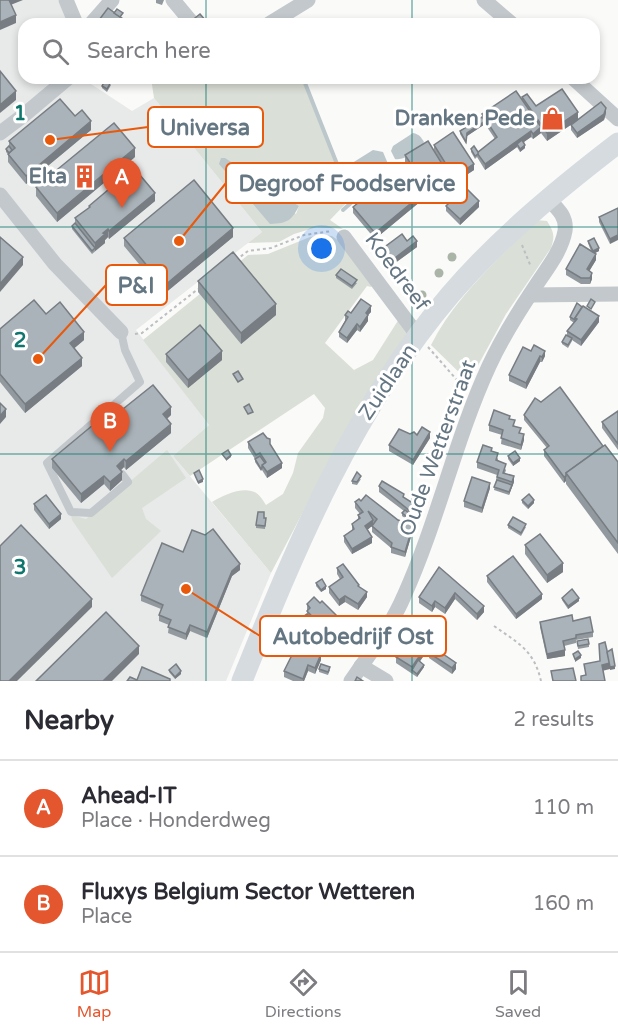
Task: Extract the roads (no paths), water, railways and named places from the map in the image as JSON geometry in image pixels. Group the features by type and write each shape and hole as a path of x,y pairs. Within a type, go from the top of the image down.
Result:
{"main road":[{"name":"Zuidlaan","path":"242,681 286,570 334,469 374,399 418,336 450,295 514,230 618,143"}],"street":[{"path":"66,0 74,18"},
{"path":"96,18 112,0"},
{"path":"173,0 188,18"},
{"path":"279,18 308,0"},
{"path":"484,0 505,18"},
{"path":"0,133 61,84"},
{"path":"580,84 618,119"},
{"path":"0,195 55,264 121,332"},
{"name":"Oude Wetterstraat","path":"351,681 404,598 431,531 474,400 490,363 559,249 565,229 563,215 549,200"},
{"name":"Koedreef","path":"344,237 418,336"},
{"path":"530,295 618,294"},
{"path":"361,666 386,681"}],"lane":[{"path":"121,332 125,350 140,382 47,464 71,512 91,513 128,482 122,474"}],"waterway":[{"path":"305,84 352,202 343,210"}],"place":[{"name":"Dranken Pede","path":"553,118"},
{"name":"Universa","path":"50,140"},
{"name":"Elta","path":"85,176"},
{"name":"Ahead-IT","path":"122,208"},
{"name":"Degroof Foodservice","path":"179,241"},
{"name":"P&I","path":"38,359"},
{"name":"Fluxys Belgium Sector Wetteren","path":"110,452"},
{"name":"Autobedrijf Ost","path":"186,589"}]}
